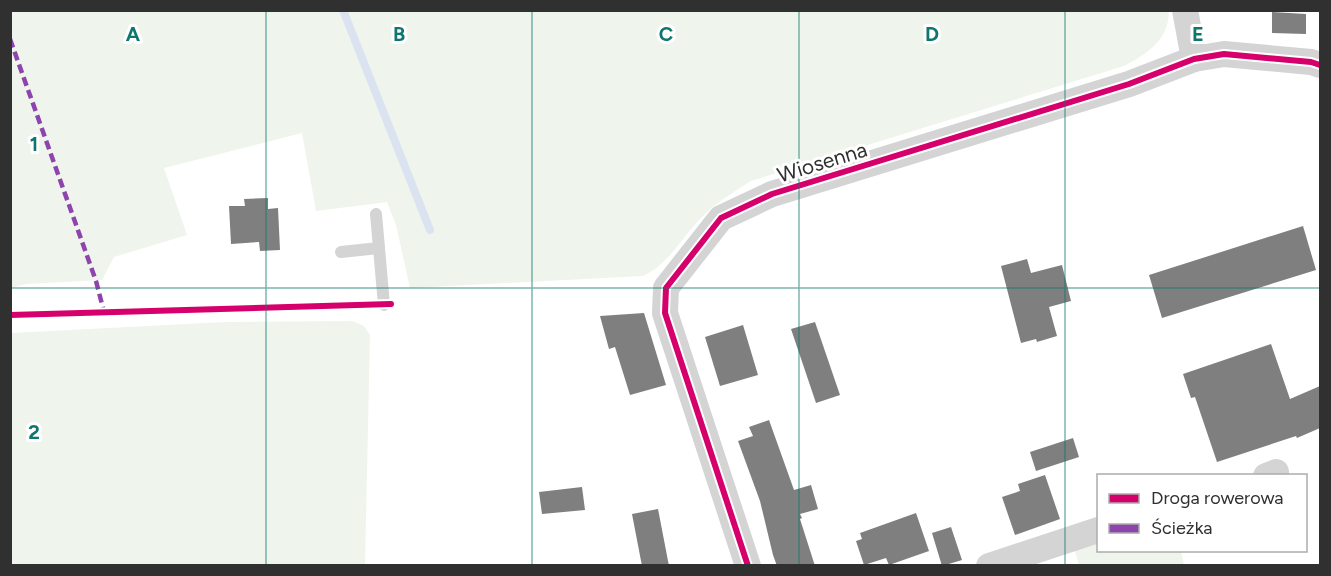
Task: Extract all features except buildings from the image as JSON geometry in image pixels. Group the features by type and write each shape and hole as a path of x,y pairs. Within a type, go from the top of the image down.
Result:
{"street":[{"path":"1185,10 1194,59"},
{"name":"Wiosenna","path":"748,566 665,313 666,288 721,218 772,194 1129,84 1194,59 1224,54 1311,62 1320,65"},
{"path":"989,566 1097,530"}],"lane":[{"path":"376,214 384,305"},
{"path":"341,252 379,248"}],"shaded area":[{"path":"1169,10 1168,21 1161,38 1148,51 1124,66 751,181 711,209 667,259 643,276 410,288 396,225 387,202 316,211 302,133 164,168 187,235 114,257 102,280 26,284 11,288 10,11"},
{"path":"352,321 364,326 370,335 365,565 11,565 11,333 225,322"},
{"path":"1097,539 1097,552 1181,552 1184,565 1079,565 1073,545"}],"waterway":[{"path":"343,10 430,230"}],"marked path":[{"path":"10,39 96,281 104,312"}],"cycle path":[{"path":"748,566 665,313 666,288 721,218 772,194 1129,84 1194,59 1224,54 1311,62 1320,65"},
{"path":"10,315 391,304"}]}
